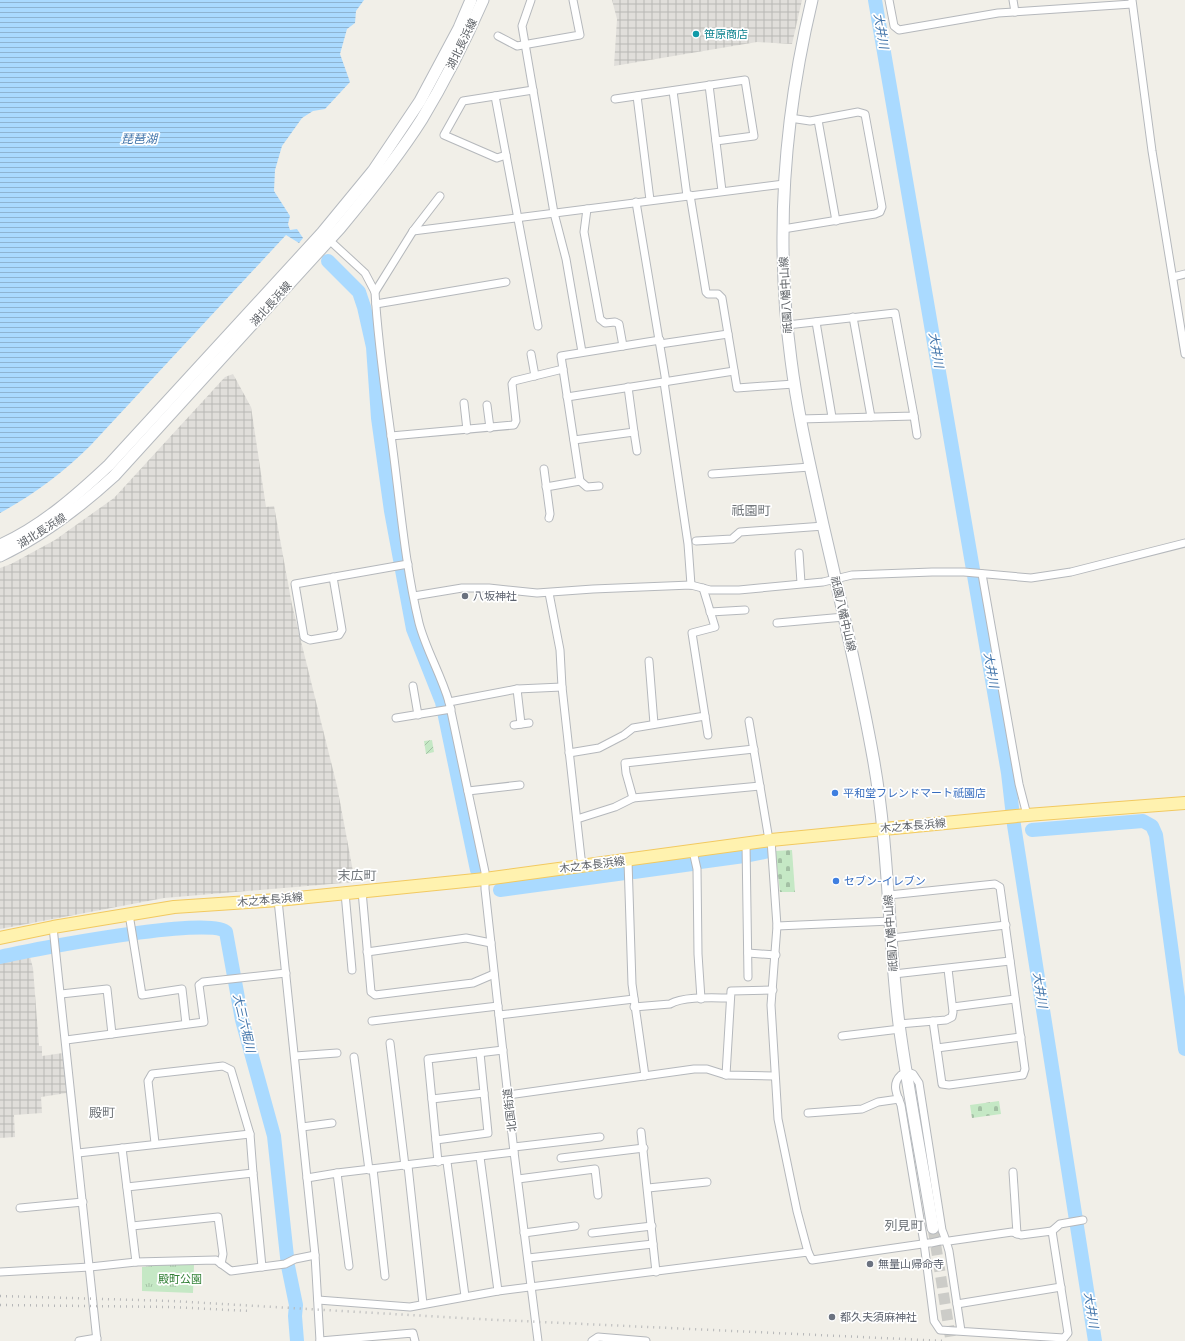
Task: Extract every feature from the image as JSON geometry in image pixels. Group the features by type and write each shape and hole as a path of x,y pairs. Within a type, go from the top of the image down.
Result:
{"main road":[{"name":"湖北長浜線","path":"0,556 46,530 70,513 114,476 326,237 420,101 459,28 471,0"},
{"name":"湖北長浜線","path":"0,545 39,522 72,498 109,465 372,189 421,120 455,60 483,0"},
{"name":"祇園八幡中山線","path":"812,0 796,78 790,118 784,184 783,229 787,325 800,419 874,761 889,895 894,974 900,1027 933,1228"},
{"name":"木之本長浜線","path":"0,938 53,933 130,920 174,908 278,900 485,879 628,861 770,840 1026,815 1185,803"}],"street":[{"path":"531,0 522,26 554,213 566,259 582,352"},
{"path":"498,36 517,46 580,35 573,0"},
{"path":"889,0 894,26 899,30 998,13 1132,2 1152,151 1185,354"},
{"path":"1013,0 1015,12"},
{"path":"1060,0 1060,8"},
{"path":"615,99 745,80 754,136 716,141"},
{"path":"709,85 722,192"},
{"path":"506,155 497,158 444,135 463,101 533,90"},
{"path":"673,91 688,195 706,292 708,294 718,294 722,298 737,388 794,384"},
{"path":"495,96 538,326"},
{"path":"637,96 650,200"},
{"path":"783,229 877,214 882,209 866,116 863,113 858,112 810,121 790,118"},
{"path":"818,120 836,221"},
{"path":"413,232 688,195 784,184"},
{"path":"326,237 365,273 375,292 413,232 440,196"},
{"path":"636,202 660,342 688,544 691,585"},
{"path":"587,209 584,232 600,319 605,323 615,322 620,324 623,346"},
{"path":"1173,276 1185,274"},
{"path":"376,304 506,282"},
{"name":"北国街道","path":"375,292 406,564 424,640 444,684 447,708 468,791 485,879 514,1150 538,1341"},
{"path":"787,325 895,313 917,435"},
{"path":"853,317 870,417"},
{"path":"816,322 832,417"},
{"path":"599,486 587,487 580,481 561,356 623,346 728,334"},
{"path":"531,354 535,376"},
{"path":"391,436 490,428 515,424 516,421 512,383 517,379 563,369"},
{"path":"567,397 734,371"},
{"path":"628,387 637,451"},
{"path":"464,403 467,430"},
{"path":"488,405 490,428"},
{"path":"800,419 914,416"},
{"path":"574,440 634,432"},
{"path":"712,474 810,467"},
{"path":"544,469 550,514 549,518"},
{"path":"546,487 580,481"},
{"path":"696,541 732,539 740,532 824,526"},
{"path":"414,596 462,588 489,588 525,593 549,593 593,589 691,585 710,590 739,590 836,580 852,575 932,572 1031,578 1071,572 1185,543"},
{"path":"799,553 801,584"},
{"path":"333,577 342,630 339,635 310,640 304,637 295,584 333,577 397,566 406,564"},
{"path":"980,574 1026,815"},
{"path":"703,588 715,627 692,633 708,734"},
{"path":"549,593 560,650 562,687 581,858 584,866"},
{"path":"710,612 745,610"},
{"path":"777,623 844,617"},
{"path":"649,662 654,724"},
{"path":"413,686 418,714"},
{"path":"396,718 447,708 517,689 562,687"},
{"path":"517,689 521,724"},
{"path":"570,753 599,748 624,735 633,728 705,716"},
{"path":"749,721 770,840 777,926 771,1005 774,1076 778,1119 797,1211 808,1252 812,1260 1012,1232 1017,1234 1052,1231 1060,1224 1079,1221"},
{"path":"633,798 626,773 625,763 754,749"},
{"path":"468,791 520,785"},
{"path":"577,819 615,807 633,798 760,786"},
{"path":"746,843 748,977"},
{"path":"693,851 697,869 698,954 701,999"},
{"path":"628,861 634,1007 645,1076"},
{"path":"889,895 996,884 1000,887 1025,1069 1023,1074 1020,1076 944,1085 941,1081 933,1021"},
{"path":"362,891 371,992 376,995 473,983 494,974"},
{"path":"345,893 352,970"},
{"path":"278,900 307,1178 318,1300 320,1341 413,1333 415,1341"},
{"path":"130,920 142,995 182,989 186,1024"},
{"path":"777,926 891,921"},
{"path":"892,938 1006,925"},
{"path":"53,933 66,1040 97,1340 79,1341"},
{"path":"367,952 466,938 491,943"},
{"path":"748,953 776,955"},
{"path":"894,974 948,969 1010,960"},
{"path":"842,1036 951,1018 953,1014 948,969"},
{"path":"66,1040 204,1022 199,985 203,982 286,973"},
{"path":"61,994 107,989 112,1034"},
{"path":"726,1075 731,991 773,990"},
{"path":"634,1007 701,999 730,998"},
{"path":"499,1015 634,999"},
{"path":"952,1007 1016,999"},
{"path":"372,1021 498,1006"},
{"path":"936,1048 1020,1037"},
{"path":"390,1044 407,1166 423,1304"},
{"path":"438,1162 428,1059 503,1050"},
{"path":"294,1056 337,1053"},
{"path":"436,1140 488,1133 480,1053"},
{"path":"354,1057 385,1276"},
{"path":"155,1143 148,1081 152,1074 223,1066 231,1070 250,1134 262,1267"},
{"path":"508,1095 694,1069 707,1069 726,1075 774,1076"},
{"path":"961,1332 949,1251 943,1241 918,1083 913,1074 907,1073 900,1077 895,1084 902,1105 928,1243 934,1321 940,1330 961,1332 1064,1338 1068,1333 1052,1231"},
{"path":"432,1099 484,1094"},
{"path":"808,1112 862,1109 878,1102 899,1099"},
{"path":"302,1127 332,1123"},
{"path":"641,1132 644,1148 656,1272"},
{"path":"78,1152 250,1134"},
{"path":"307,1178 337,1173 480,1158 514,1150 600,1137"},
{"path":"122,1148 136,1262"},
{"path":"561,1158 644,1148"},
{"path":"480,1158 498,1291"},
{"path":"447,1162 465,1296"},
{"path":"518,1179 595,1169 598,1195"},
{"path":"1014,1172 1017,1234"},
{"path":"127,1187 253,1173"},
{"path":"337,1173 349,1266"},
{"path":"648,1188 707,1182"},
{"path":"20,1208 83,1202"},
{"path":"132,1226 218,1217 223,1254 222,1264"},
{"path":"524,1233 575,1226"},
{"path":"592,1233 652,1226"},
{"path":"528,1258 653,1244"},
{"path":"318,1300 410,1307 465,1296 531,1286 656,1272 808,1252"},
{"path":"0,1272 90,1267 136,1262 216,1260 231,1271 285,1264 295,1259 314,1255"},
{"path":"957,1304 1061,1287"},
{"path":"592,1341 598,1337 646,1341"}],"shaded area":[{"path":"612,0 802,0 792,44 757,42 614,66 617,19"},
{"path":"233,374 251,407 266,507 274,506 292,605 337,786 355,882 164,898 0,929 0,568 11,564 55,540 114,498 225,377"},
{"path":"30,957 33,968 39,1046 42,1046 42,1056 63,1053 67,1093 41,1097 42,1113 14,1115 15,1137 0,1138 0,963"}],"green space":[{"path":"432,740 434,752 426,754 424,741"},
{"path":"792,850 795,892 780,892 775,851"},
{"path":"999,1101 1001,1114 972,1118 970,1105"},
{"name":"殿町公園","path":"160,1265 194,1265 193,1293 142,1291 142,1267"}],"water":[{"name":"琵琶湖","path":"0,0 364,0 356,11 355,23 347,29 340,54 350,82 325,109 313,111 302,118 282,146 275,170 274,191 290,216 288,224 290,230 297,229 303,238 299,243 286,235 90,446 47,483 0,513"}],"waterway":[{"name":"大井川","path":"875,0 1008,773 1014,825 1095,1341"},
{"path":"328,261 359,292 364,307 373,347 378,418 391,511 413,629 442,702 477,870"},
{"path":"1032,830 1143,821 1152,826 1156,835 1185,1049"},
{"path":"750,855 769,851"},
{"path":"700,862 744,856"},
{"path":"634,872 692,864"},
{"path":"500,890 625,873"},
{"name":"大三六堀川","path":"0,957 81,942 156,931 189,928 213,928 226,932 242,1020 274,1136 288,1266 296,1305 295,1316 297,1341"}],"tunnel":[{"path":"933,1228 951,1341"}],"railway":[{"path":"0,1296 172,1301 478,1319 946,1341"},
{"path":"0,1305 171,1307 250,1311"}],"place":[{"name":"笹原商店","path":"696,34"},
{"name":"八坂神社","path":"465,596"},
{"name":"平和堂フレンドマート祇園店","path":"835,793"},
{"name":"セブン-イレブン","path":"836,881"},
{"name":"無量山帰命寺","path":"870,1264"},
{"name":"都久夫須麻神社","path":"832,1317"}],"district":[{"name":"祇園町","path":"751,510"},
{"name":"末広町","path":"357,875"},
{"name":"殿町","path":"102,1112"},
{"name":"列見町","path":"904,1225"}]}
